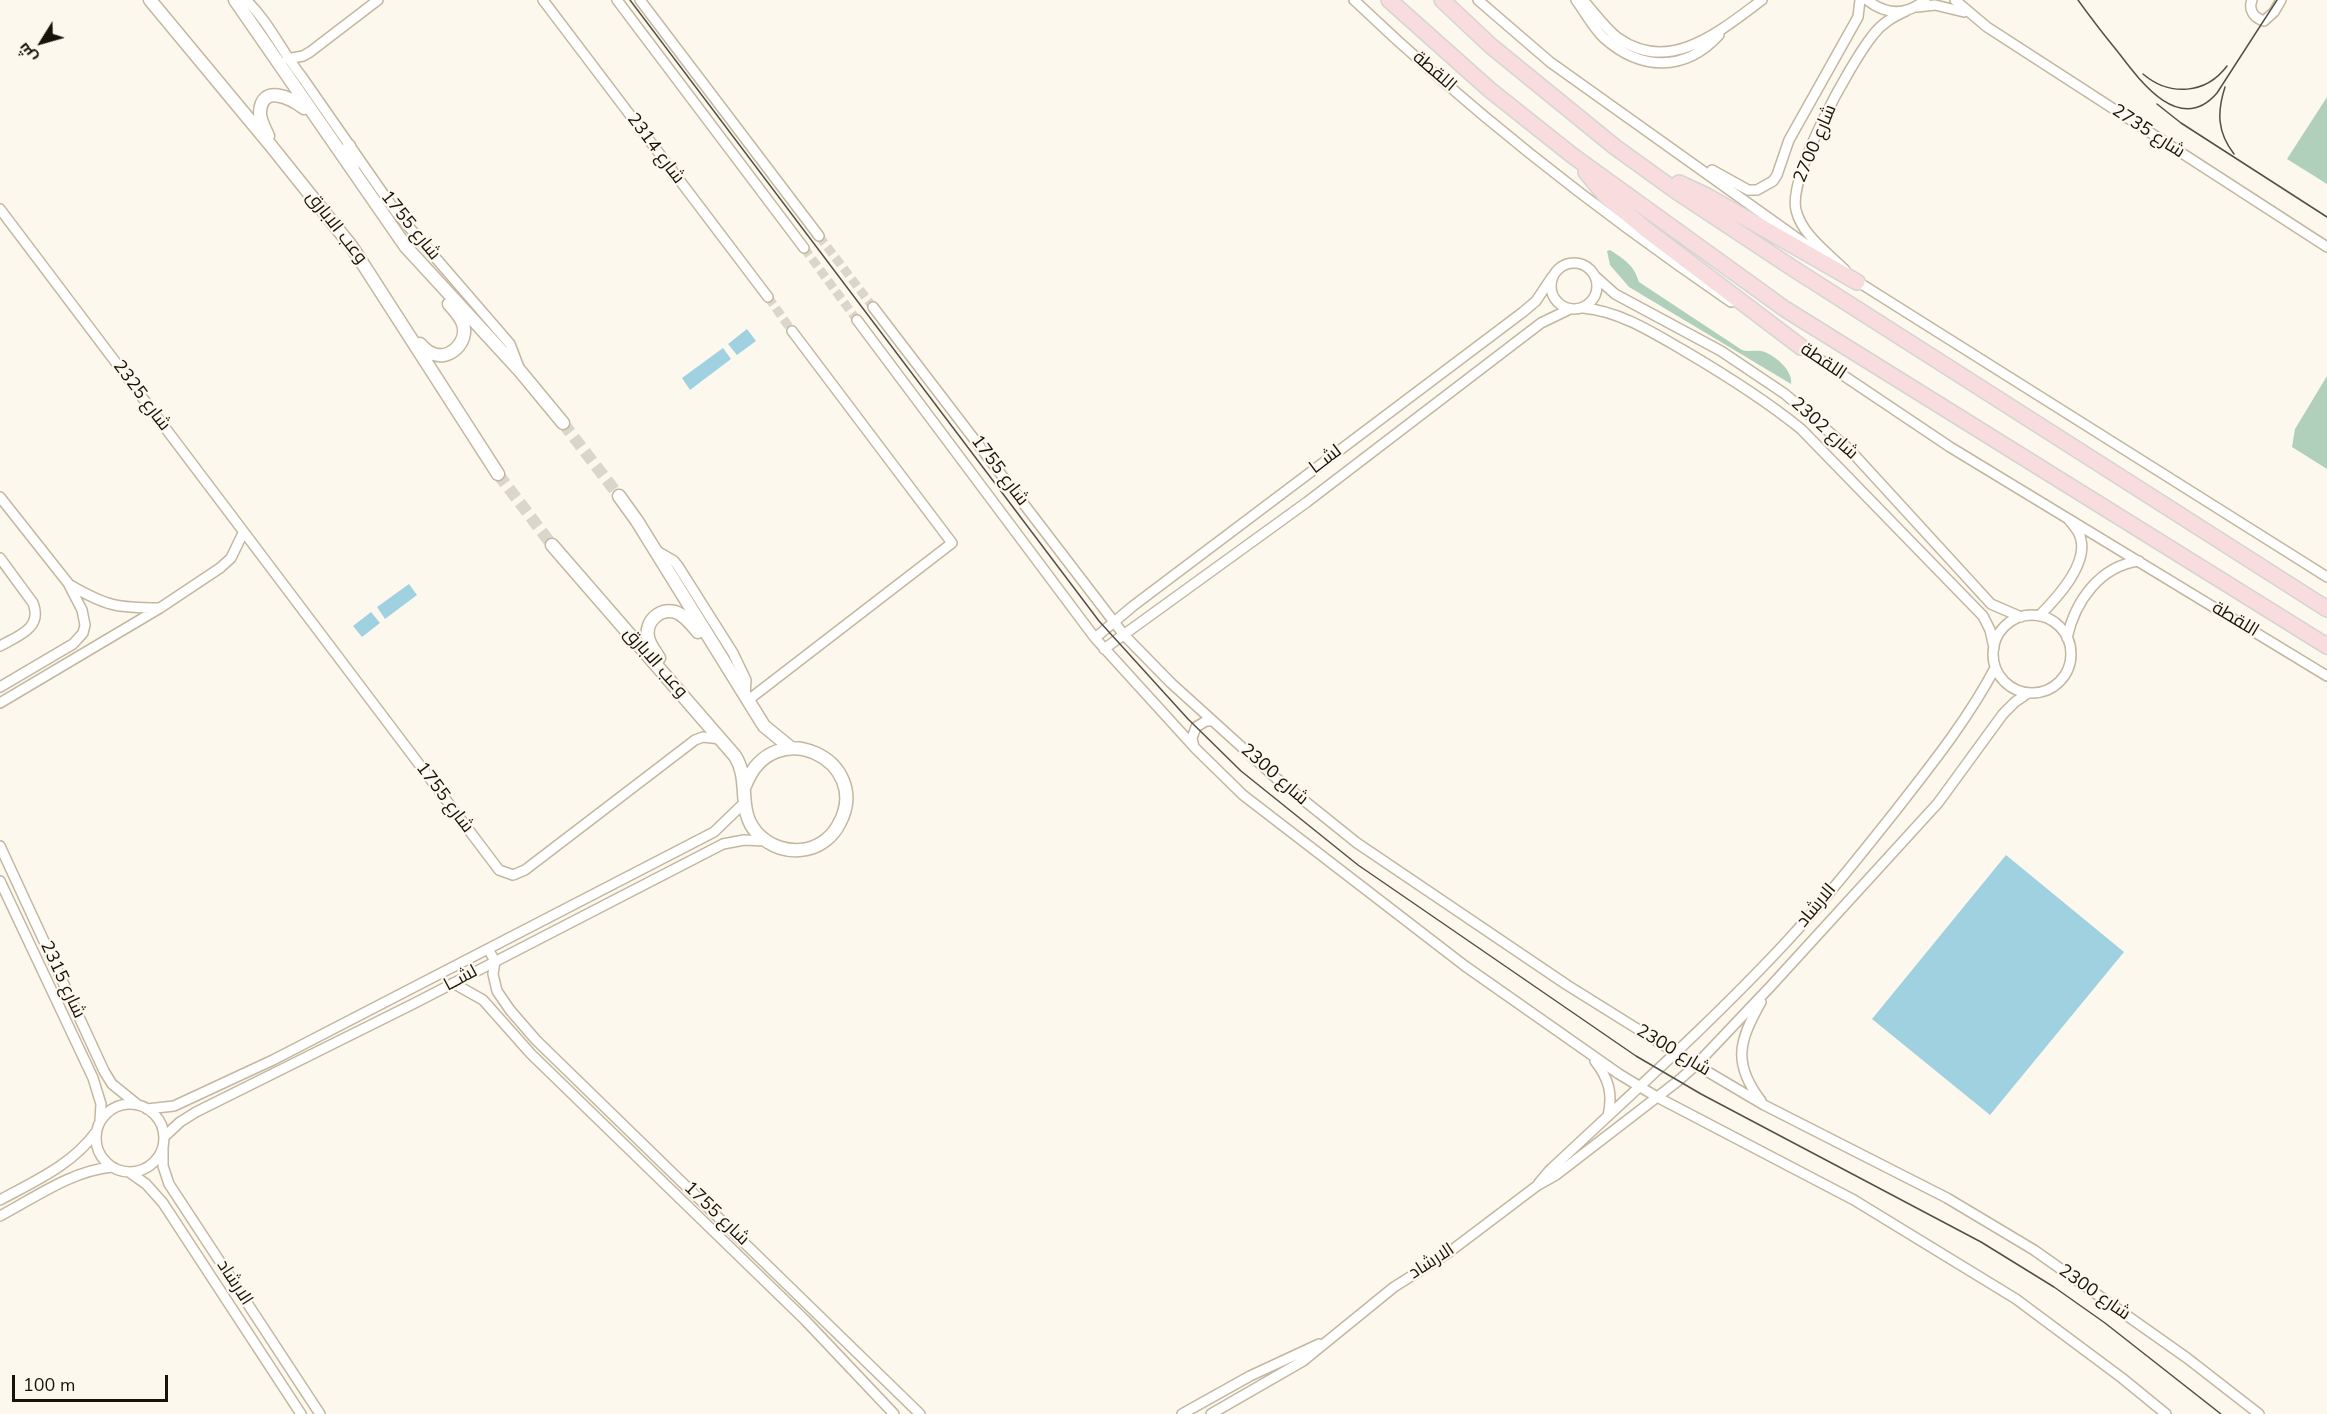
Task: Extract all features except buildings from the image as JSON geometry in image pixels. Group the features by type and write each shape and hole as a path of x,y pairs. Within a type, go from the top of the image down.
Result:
{"main road":[{"name":"اللقطة","path":"1389,0 1490,90 1573,156 1785,309 2327,646"},
{"path":"1442,0 1491,46 1615,147 1642,166 1794,269 2327,609"},
{"path":"1573,156 1605,195 1648,231 1801,347"},
{"path":"1642,166 1707,196 1857,282"}],"street":[{"name":"وعب الابارق","path":"150,0 352,247 498,474"},
{"path":"235,0 355,176 462,321 463,337 454,350 435,355 426,350 405,327"},
{"name":"شارع 1755","path":"246,0 260,15 287,59 407,226 510,344 520,371"},
{"path":"287,59 303,56 378,0"},
{"name":"شارع 2314","path":"543,0 768,297"},
{"path":"617,0 804,248"},
{"path":"640,0 819,236"},
{"name":"اللقطة","path":"1354,0 1506,134 1646,245 1950,447 2327,676"},
{"path":"1478,0 1550,63 1857,282 2327,577"},
{"path":"1576,0 1602,36 1618,49 1632,56 1670,64 1693,57 1708,46 1724,29 1762,0"},
{"path":"1584,0 1615,36 1632,47 1648,51 1664,53 1687,48 1724,29"},
{"name":"شارع 2700","path":"1665,144 1738,186 1748,189 1765,187 1778,175 1789,140 1856,22 1860,0"},
{"path":"1867,0 1877,8 1891,12 1906,12"},
{"path":"1917,7 1925,0"},
{"name":"شارع 2735","path":"1955,0 1970,15 2327,247"},
{"path":"2252,0 2251,10 2254,16 2264,21 2269,19 2281,0"},
{"name":"شارع 2735","path":"1917,7 1944,6 1970,15"},
{"name":"شارع 2700","path":"1857,282 1809,235 1801,224 1796,209 1795,194 1815,137 1865,46 1889,19 1917,7"},
{"path":"302,77 303,64 310,51"},
{"path":"272,147 260,116 262,106 268,99 278,95 284,96 312,114"},
{"path":"349,146 355,176"},
{"name":"شارع 2325","path":"0,209 243,532"},
{"path":"419,263 520,371 563,423"},
{"path":"1574,263 1587,267 1596,277 1597,292 1594,299 1583,308 1570,309 1558,303 1551,291 1552,277 1561,267 1574,263"},
{"name":"لشــا","path":"1095,638 1114,621 1523,312 1536,301 1552,277"},
{"name":"شارع 2302","path":"1596,277 1615,294 1721,351 1785,394 1850,450 1991,604 2021,617"},
{"name":"شارع 1755","path":"873,307 1124,634"},
{"name":"شارع 2302","path":"1583,308 1606,311 1664,339 1772,406 1794,423 1983,616 1990,630 1994,648"},
{"name":"لشــا","path":"1104,649 1299,508 1541,323 1570,309"},
{"name":"شارع 1755","path":"857,320 1104,649"},
{"path":"746,699 772,682 952,543 792,331"},
{"path":"619,496 746,699 765,726 791,748"},
{"path":"0,497 68,584 84,617 82,633 66,648 0,687"},
{"path":"2039,616 2069,581 2080,559 2082,541 2066,516"},
{"path":"0,703 160,608 228,562 243,532"},
{"name":"شارع 1755","path":"243,532 495,866 504,873 513,875 525,870 695,740"},
{"name":"وعب الابارق","path":"552,545 678,688 698,716 723,740 741,765 745,786"},
{"path":"654,550 675,561 733,653 746,680 746,699"},
{"path":"0,558 33,603 37,617 26,630 0,646"},
{"path":"2067,638 2076,612 2099,578 2117,566 2139,561"},
{"path":"68,584 103,603 125,607 160,608"},
{"path":"678,688 648,639 649,624 657,615 672,611 685,617 719,655"},
{"path":"2039,616 2056,624 2067,638 2070,661 2060,682 2040,692 2028,693 2008,685 1995,668 1994,648 2003,629 2011,621 2021,617 2039,616"},
{"name":"شارع 2300","path":"1124,634 1171,683 1212,721 1276,778 1357,843 1568,985 1764,1106 1947,1198 2034,1250 2187,1358 2259,1414"},
{"name":"شارع 2300","path":"1104,649 1196,749 1243,795 1465,966 1641,1087 1854,1200 2016,1299 2166,1414"},
{"name":"الارشاد","path":"1538,1185 1550,1170 1676,1053 1790,938 1876,836 1959,728 1981,695 1995,668"},
{"path":"746,680 757,684 772,682"},
{"name":"الارشاد","path":"1211,1414 1285,1373 1317,1351 1394,1287 1448,1253 1538,1185 1556,1175 1696,1065 1938,803 2003,714 2028,693"},
{"path":"695,740 701,728 698,716"},
{"path":"1196,749 1192,738 1196,727 1200,723 1212,721"},
{"path":"695,740 703,737 723,740"},
{"path":"791,748 813,751 828,760 839,773 845,788 846,807 843,818 830,837 810,848 788,850 766,841 751,825 744,803 745,786 749,776 762,760 780,750 791,748"},
{"name":"لشــا","path":"147,1109 174,1106 239,1077 714,832 744,803"},
{"name":"لشــا","path":"163,1142 180,1122 196,1112 453,984 723,844 744,840 766,841"},
{"name":"شارع 2315","path":"0,846 104,1071 112,1084 138,1105"},
{"name":"شارع 2315","path":"0,881 93,1078 101,1104 100,1121"},
{"name":"شارع 1755","path":"488,949 495,961 494,974 497,991 536,1040 920,1414"},
{"name":"شارع 1755","path":"453,984 483,1000 531,1054 805,1320 894,1414"},
{"name":"الارشاد","path":"1764,1106 1747,1082 1741,1051 1745,1032 1770,987"},
{"path":"1590,1054 1609,1085 1611,1102 1608,1116"},
{"path":"0,1200 69,1161 84,1148 96,1132 100,1121 114,1108 125,1104 138,1105 147,1109 159,1121 163,1142 152,1164 139,1171 129,1172 112,1167 95,1168 77,1174 0,1216"},
{"path":"96,1132 96,1144 100,1155 112,1167"},
{"name":"الارشاد","path":"163,1142 163,1166 169,1184 320,1414"},
{"name":"الارشاد","path":"129,1172 146,1184 163,1203 301,1414"},
{"name":"الارشاد","path":"1182,1414 1250,1376 1327,1341"}],"green space":[{"path":"2327,97 2327,184 2287,159"},
{"path":"1610,250 1632,267 1639,282 1742,350 1766,352 1777,359 1786,368 1791,384 1629,287 1610,265 1607,251"},
{"path":"2327,376 2327,469 2292,447 2295,429"}],"water":[{"path":"747,329 756,341 737,355 728,344"},
{"path":"723,348 731,359 690,390 682,378"},
{"path":"409,584 417,595 385,619 377,607"},
{"path":"371,612 380,623 362,637 353,626"},
{"path":"2006,855 2124,952 1990,1115 1872,1019"}],"tunnel":[{"path":"819,236 873,307"},
{"path":"804,248 857,320"},
{"path":"768,297 792,331"},
{"path":"563,423 619,496"},
{"path":"498,474 552,545"}],"tram line":[{"path":"630,0 1099,621 1188,719 1241,771 1358,865 1636,1056 1701,1094 1981,1242 2054,1287 2105,1323 2221,1414"},
{"path":"2078,0 2149,89 2175,107 2189,109 2203,105 2217,93 2277,0"},
{"path":"2143,74 2165,86 2187,89 2209,82 2227,66"},
{"path":"2225,87 2220,122 2224,138 2234,154"},
{"path":"2157,104 2181,123 2327,217"}]}
